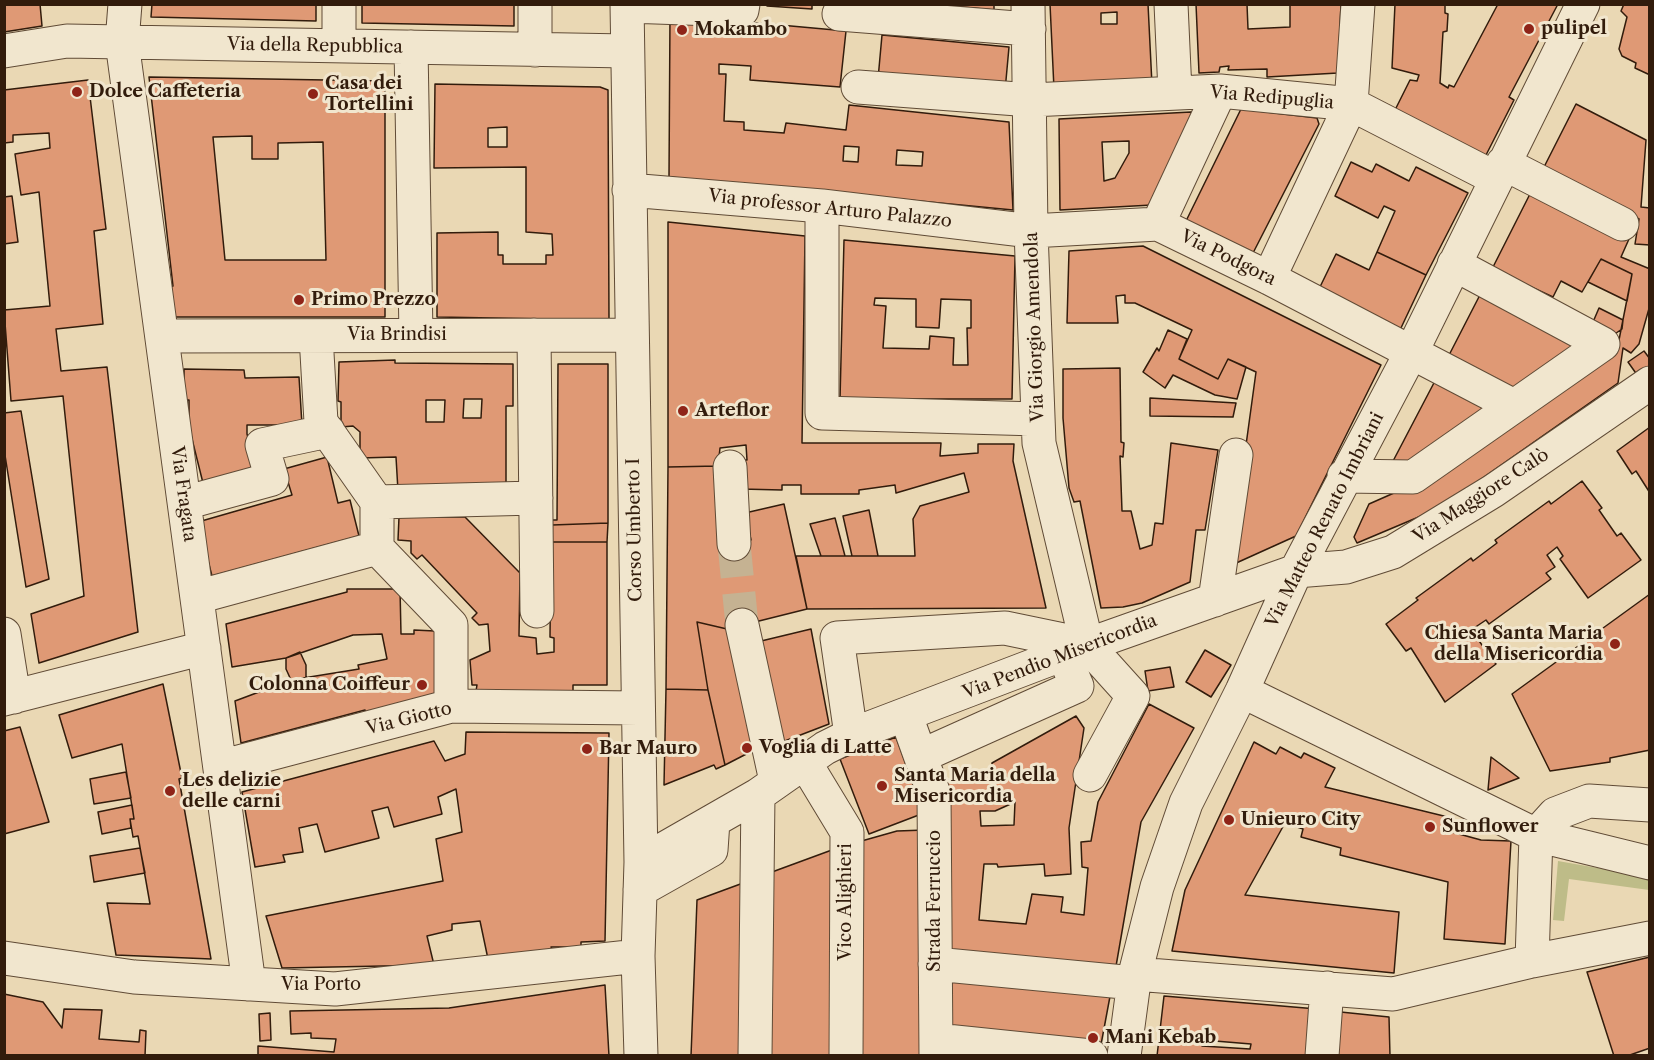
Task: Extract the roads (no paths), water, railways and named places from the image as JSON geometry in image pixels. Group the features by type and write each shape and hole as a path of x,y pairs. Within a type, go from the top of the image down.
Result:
{"street":[{"name":"Via Fragata","path":"125,4 122,42 249,984"},
{"path":"339,4 339,46"},
{"path":"535,4 535,50"},
{"path":"1172,4 1175,92"},
{"path":"1269,278 1351,104 1358,4"},
{"name":"Via Matteo Renato Imbriani","path":"1124,1056 1135,978 1157,887 1186,803 1242,691 1296,571 1344,476 1412,351 1499,170 1583,4"},
{"path":"627,5 742,7"},
{"name":"Corso Umberto I","path":"627,5 641,1056"},
{"path":"839,14 1029,17"},
{"name":"Via Giorgio Amendola","path":"921,756 1077,687 1075,650 1039,443 1031,231 1029,17"},
{"name":"Via della Repubblica","path":"4,51 68,41 627,51"},
{"path":"411,47 416,335"},
{"name":"Via Redipuglia","path":"858,87 1031,100 1220,91 1351,104 1622,224"},
{"path":"1158,224 1220,91"},
{"name":"Via professor Arturo Palazzo","path":"629,190 822,206 1031,231"},
{"path":"822,206 822,413 1038,419"},
{"name":"Via Podgora","path":"1031,231 1158,224 1412,351 1514,406"},
{"path":"1344,476 1413,477 1603,344 1454,264"},
{"path":"534,335 537,611"},
{"name":"Via Brindisi","path":"162,336 632,335"},
{"path":"316,336 321,422 376,502 376,548 451,626 451,706"},
{"name":"Via Maggiore Calò","path":"1296,571 1346,567 1393,552 1493,491 1650,384"},
{"path":"199,499 272,479 262,445 328,432"},
{"path":"1215,600 1236,455"},
{"path":"730,466 734,544"},
{"path":"376,502 536,498"},
{"path":"197,597 376,548"},
{"name":"Via Pendio Misericordia","path":"640,876 713,821 827,748 1075,650 1296,571"},
{"path":"742,625 767,788 755,1056"},
{"path":"827,748 837,638 1005,628 1075,650 1133,696 1090,775"},
{"path":"4,634 9,698 204,648"},
{"path":"1242,691 1524,829 1650,863"},
{"name":"Via Giotto","path":"220,768 451,706 638,708"},
{"name":"Strada Ferruccio","path":"906,716 934,794 936,1048"},
{"name":"Vico Alighieri","path":"827,748 847,831 846,1056"},
{"path":"1524,829 1589,801 1650,805"},
{"path":"1524,829 1532,961"},
{"path":"935,964 1393,994 1532,961 1650,938"},
{"name":"Via Porto","path":"4,958 134,977 335,989 638,956"},
{"path":"1322,1056 1327,988"},
{"path":"936,1048 1091,1056"}],"tunnel":[{"path":"734,544 742,625"}],"place":[{"name":"pulipel","path":"1529,29"},
{"name":"Mokambo","path":"682,30"},
{"name":"Dolce Caffeteria","path":"77,92"},
{"name":"Casa dei Tortellini","path":"313,94"},
{"name":"Primo Prezzo","path":"299,300"},
{"name":"Arteflor","path":"683,411"},
{"name":"Chiesa Santa Maria della Misericordia","path":"1615,644"},
{"name":"Colonna Coiffeur","path":"422,685"},
{"name":"Voglia di Latte","path":"747,748"},
{"name":"Bar Mauro","path":"587,749"},
{"name":"Santa Maria della Misericordia","path":"882,786"},
{"name":"Les delizie delle carni","path":"170,791"},
{"name":"Unieuro City","path":"1229,820"},
{"name":"Sunflower","path":"1430,827"},
{"name":"Mani Kebab","path":"1093,1038"}]}
